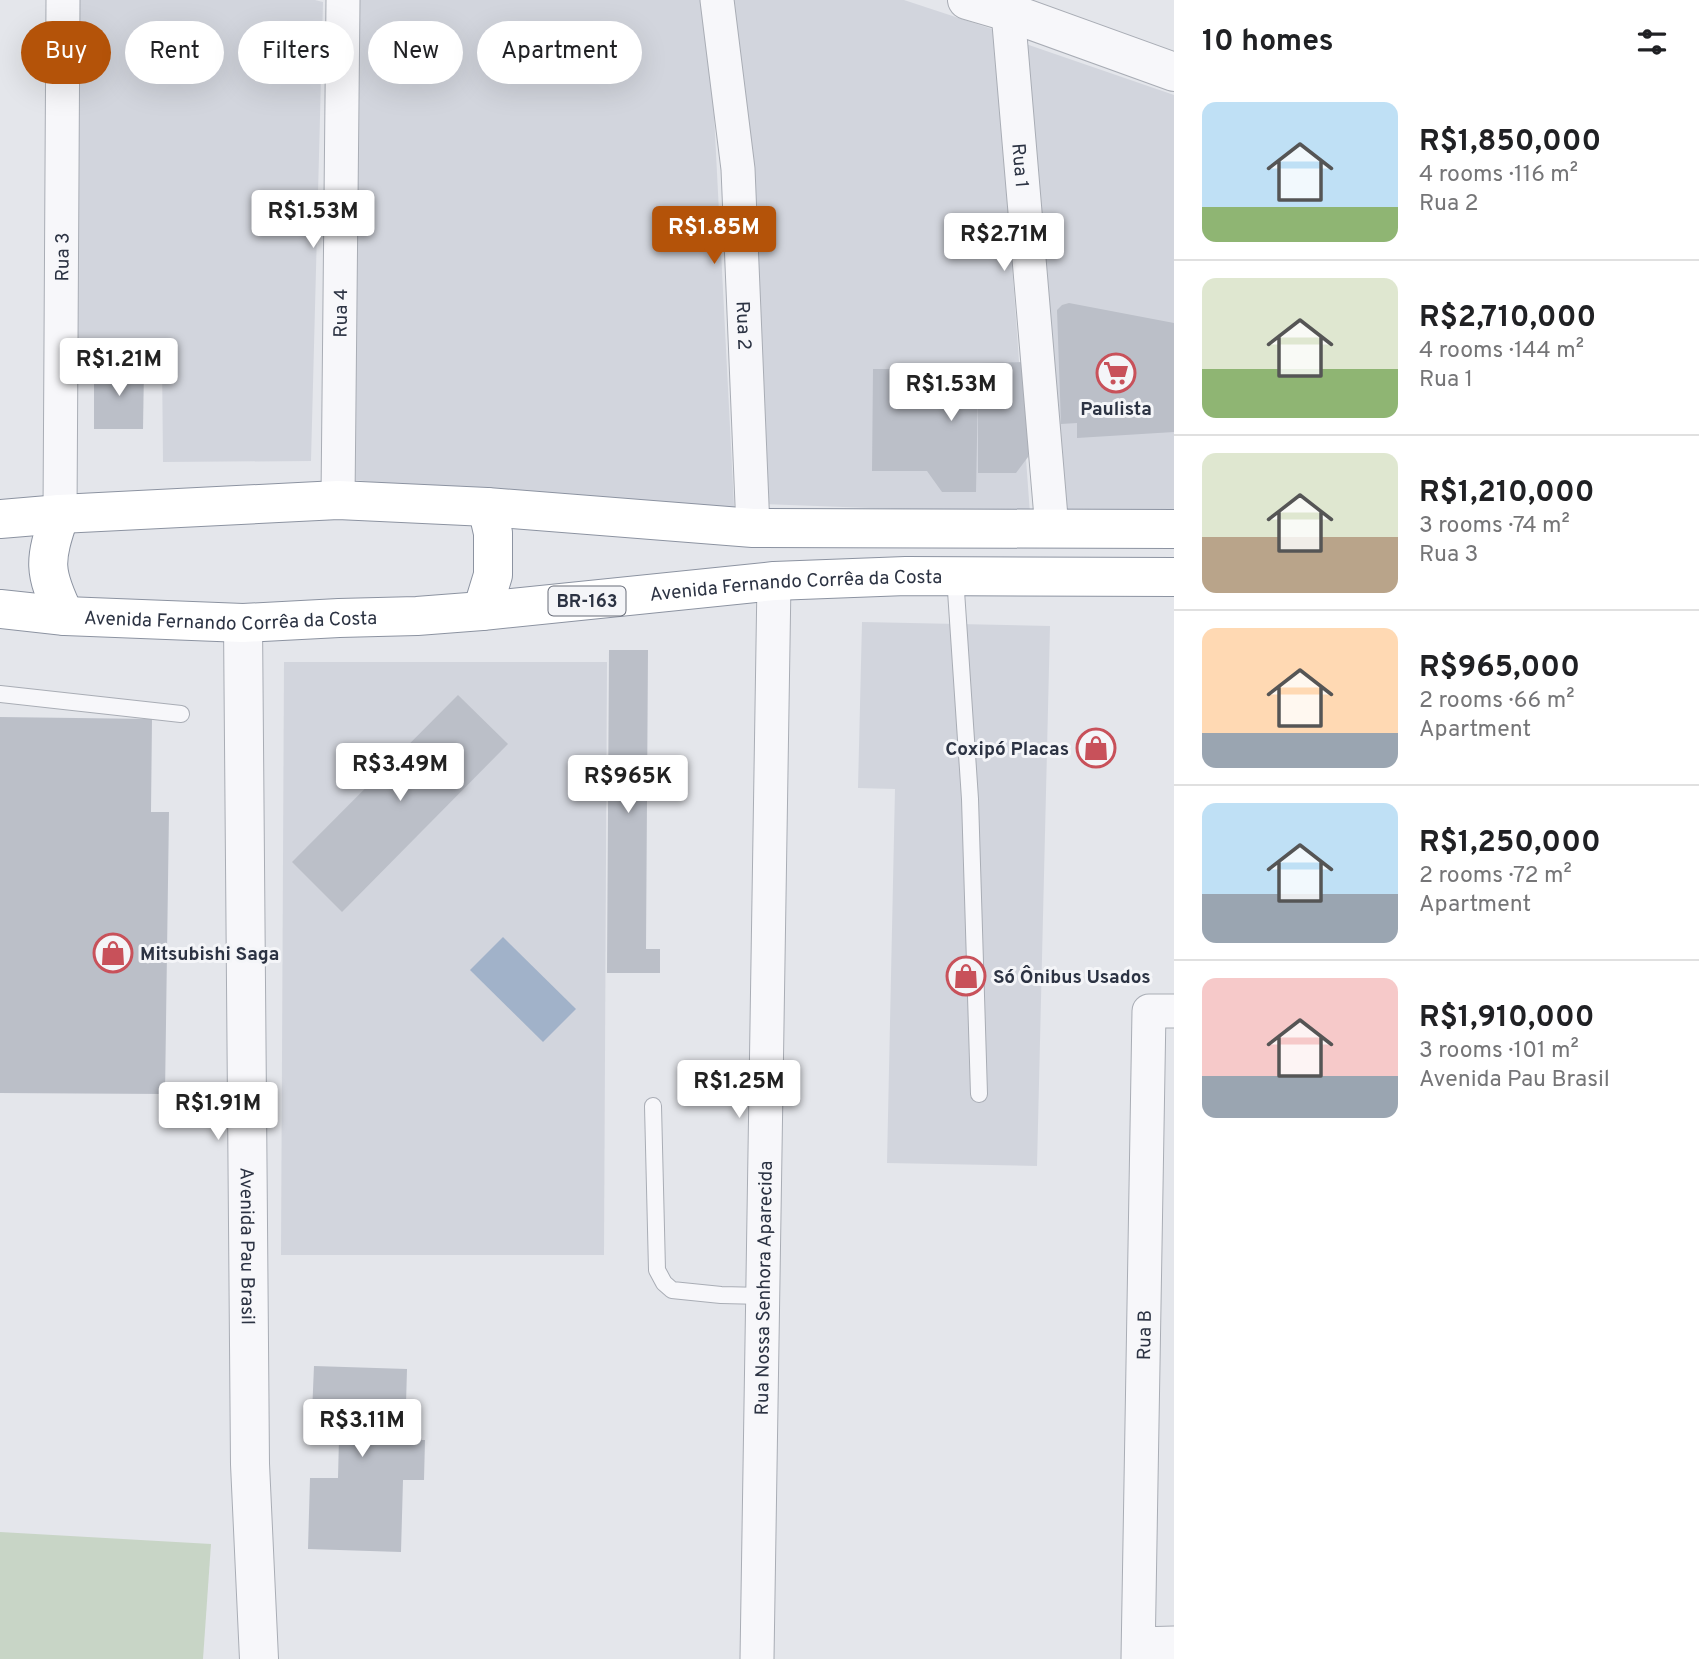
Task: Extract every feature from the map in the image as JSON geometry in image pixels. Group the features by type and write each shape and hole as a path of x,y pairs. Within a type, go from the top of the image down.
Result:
{"highway":[{"path":"0,519 338,500 487,507 753,528 1174,529"},
{"path":"482,611 493,575 493,533 487,507"},
{"path":"60,514 48,549 48,572 53,591 65,616"},
{"name":"Avenida Fernando Corrêa da Costa","path":"0,608 65,616 243,623 482,611 774,581 906,576 1174,577"}],"street":[{"name":"Rua 3","path":"60,514 63,0"},
{"name":"Rua 4","path":"338,500 343,0"},
{"name":"Rua 2","path":"717,0 738,169 753,528"},
{"path":"967,0 1008,12 1174,72"},
{"name":"Rua 1","path":"1008,12 1052,529"},
{"name":"Rua Nossa Senhora Aparecida","path":"757,1659 774,581"},
{"name":"Avenida Pau Brasil","path":"243,623 250,1464 259,1659"},
{"name":"Rua B","path":"1139,1652 1162,1011"},
{"path":"1139,1652 1174,1643"}],"lane":[{"path":"955,576 970,799 979,1094"},
{"path":"0,694 181,714"},
{"path":"653,1105 657,1270 664,1283 672,1290 722,1296 763,1296"}],"shaded area":[{"path":"70,0 323,2 323,21 238,21 238,84 321,84 311,461 163,462 162,359 73,355 71,84 111,84 111,21 70,21"},
{"path":"357,0 702,0 712,75 735,525 347,479"},
{"path":"727,0 904,0 995,30 1025,263 1012,264 1030,514 763,504"},
{"path":"1023,43 1174,95 1174,510 1060,510"},
{"name":"Só Ônibus Usados","path":"862,622 1050,626 1037,1166 887,1163 895,789 858,788"},
{"path":"284,662 607,662 604,1255 281,1255"}],"green space":[{"path":"0,1532 211,1544 203,1659 0,1659"}],"water":[{"path":"503,937 576,1009 543,1042 470,970"}],"building":[{"name":"Paulista","path":"1069,303 1174,323 1174,432 1077,438 1077,423 1061,424 1057,310"},
{"path":"1028,362 1028,457 1016,473 978,473 978,387 976,492 942,492 927,471 872,471 873,369 932,369 932,377 978,377 978,363"},
{"path":"94,368 144,368 143,429 94,429"},
{"path":"609,650 648,650 646,949 660,949 660,973 607,973"},
{"path":"458,695 508,744 342,912 292,862"},
{"name":"Mitsubishi Saga","path":"0,717 152,719 151,812 169,812 165,1094 0,1093"},
{"path":"314,1366 407,1369 405,1440 425,1440 424,1480 403,1480 401,1552 308,1549 310,1478 338,1478 339,1438 311,1437"}],"place":[{"name":"Paulista","path":"1116,373"},
{"name":"Coxipó Placas","path":"1096,748"},
{"name":"Mitsubishi Saga","path":"113,953"},
{"name":"Só Ônibus Usados","path":"966,976"}]}
